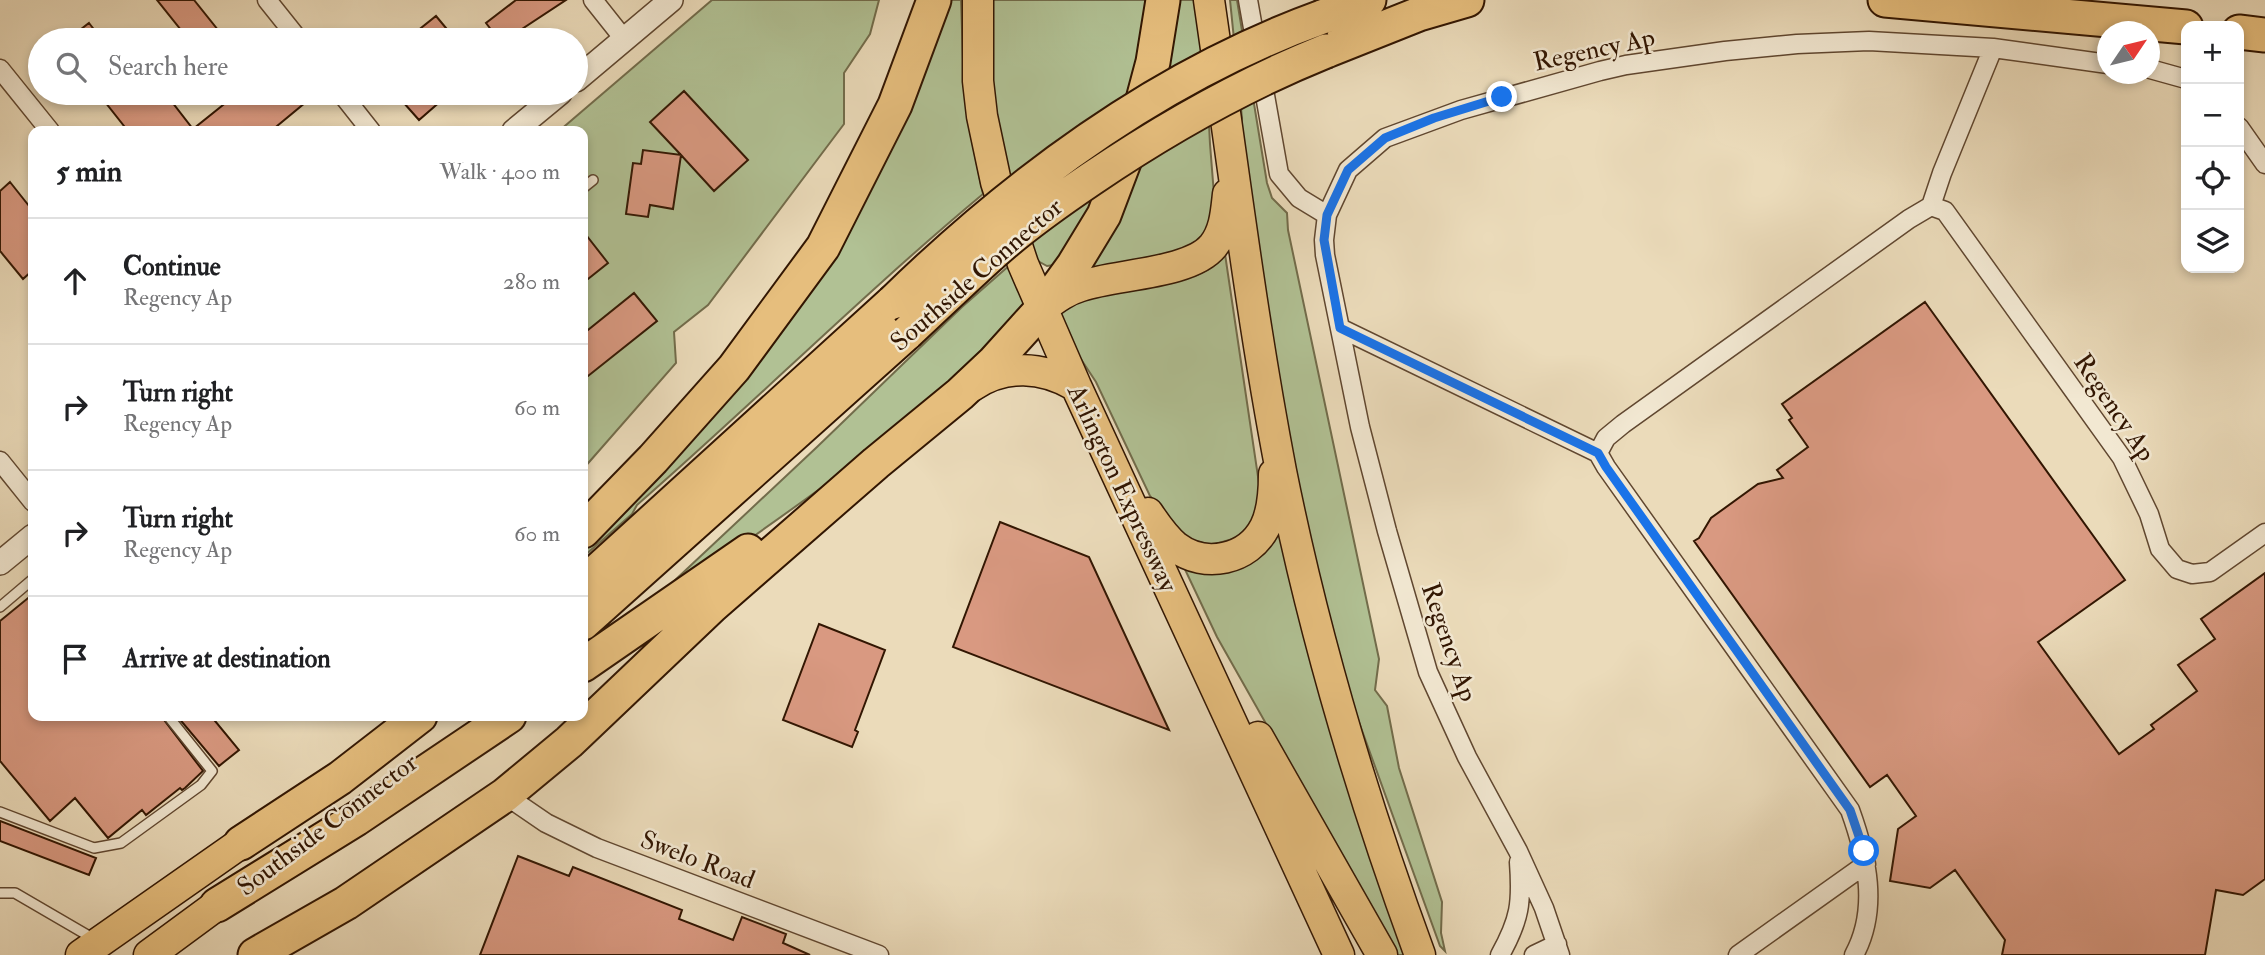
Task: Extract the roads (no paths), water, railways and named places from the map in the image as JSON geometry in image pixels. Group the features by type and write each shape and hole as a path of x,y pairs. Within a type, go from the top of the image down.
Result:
{"highway":[{"path":"588,526 653,459 734,368 823,247 895,105 934,0"},
{"name":"Arlington Expressway","path":"978,0 978,81 985,134 1012,234 1041,310 1339,955"},
{"path":"255,955 346,903 505,795 569,742 712,606 994,362 1041,310 1073,266 1104,215 1132,141 1153,62 1163,0"},
{"path":"1209,0 1251,303 1273,429 1304,576 1368,809 1420,955"},
{"name":"Southside Connector","path":"588,579 970,230 1075,148 1199,72 1266,40 1369,0"},
{"name":"Southside Connector","path":"588,619 994,252 1045,210 1148,139 1217,100 1326,51 1419,14 1467,0"},
{"path":"1885,0 2181,27"},
{"path":"2244,33 2265,35"},
{"path":"1041,310 1062,294 1084,285 1178,266 1208,252 1221,233 1226,215 1227,135"},
{"path":"960,394 986,378 1012,370 1049,374 1076,386"},
{"path":"1099,436 1149,515 1170,541 1192,556 1216,559 1237,554 1250,546 1267,521 1274,480 1273,429"},
{"path":"588,662 876,463"},
{"path":"1168,583 1382,955"},
{"path":"90,948 241,843 384,721"},
{"name":"Southside Connector","path":"241,843 340,778 414,721"},
{"name":"Southside Connector","path":"217,905 462,721"},
{"path":"149,955 217,905 356,818 502,721"}],"street":[{"path":"267,0 289,28"},
{"path":"593,0 624,39"},
{"path":"588,70 671,0"},
{"path":"1248,0 1279,174 1299,198 1327,215"},
{"name":"Regency Ap","path":"1559,950 1544,908 1518,851 1462,747 1428,672 1387,531 1360,427 1325,255 1327,215 1348,170 1385,138 1452,112 1600,71 1714,52 1797,44 1869,41 1993,48 2097,62"},
{"path":"1598,453 1606,438 1623,424 1931,206 1993,48"},
{"path":"0,69 28,104"},
{"path":"2160,72 2181,78"},
{"path":"29,105 46,126"},
{"path":"351,105 368,126"},
{"path":"520,126 545,105"},
{"path":"2244,134 2265,164"},
{"name":"Regency Ap","path":"1931,206 1945,211 2122,458 2149,514 2160,549 2177,569 2192,574 2210,572 2265,533"},
{"path":"1340,328 1598,453 1850,810 1864,851 1869,881 1865,923 1854,955"},
{"path":"0,461 28,496"},
{"path":"0,563 28,540"},
{"name":"Swelo Road","path":"505,795 546,823 597,848 879,955"},
{"path":"1500,955 1518,919 1521,896 1518,851"},
{"path":"1738,955 1866,864"},
{"path":"1534,955 1559,950"}],"lane":[{"path":"588,184 593,180"},
{"path":"0,607 28,583"},
{"path":"0,812 94,848 121,844 201,785 212,771 172,721"},
{"path":"0,893 15,893 90,948"}]}
